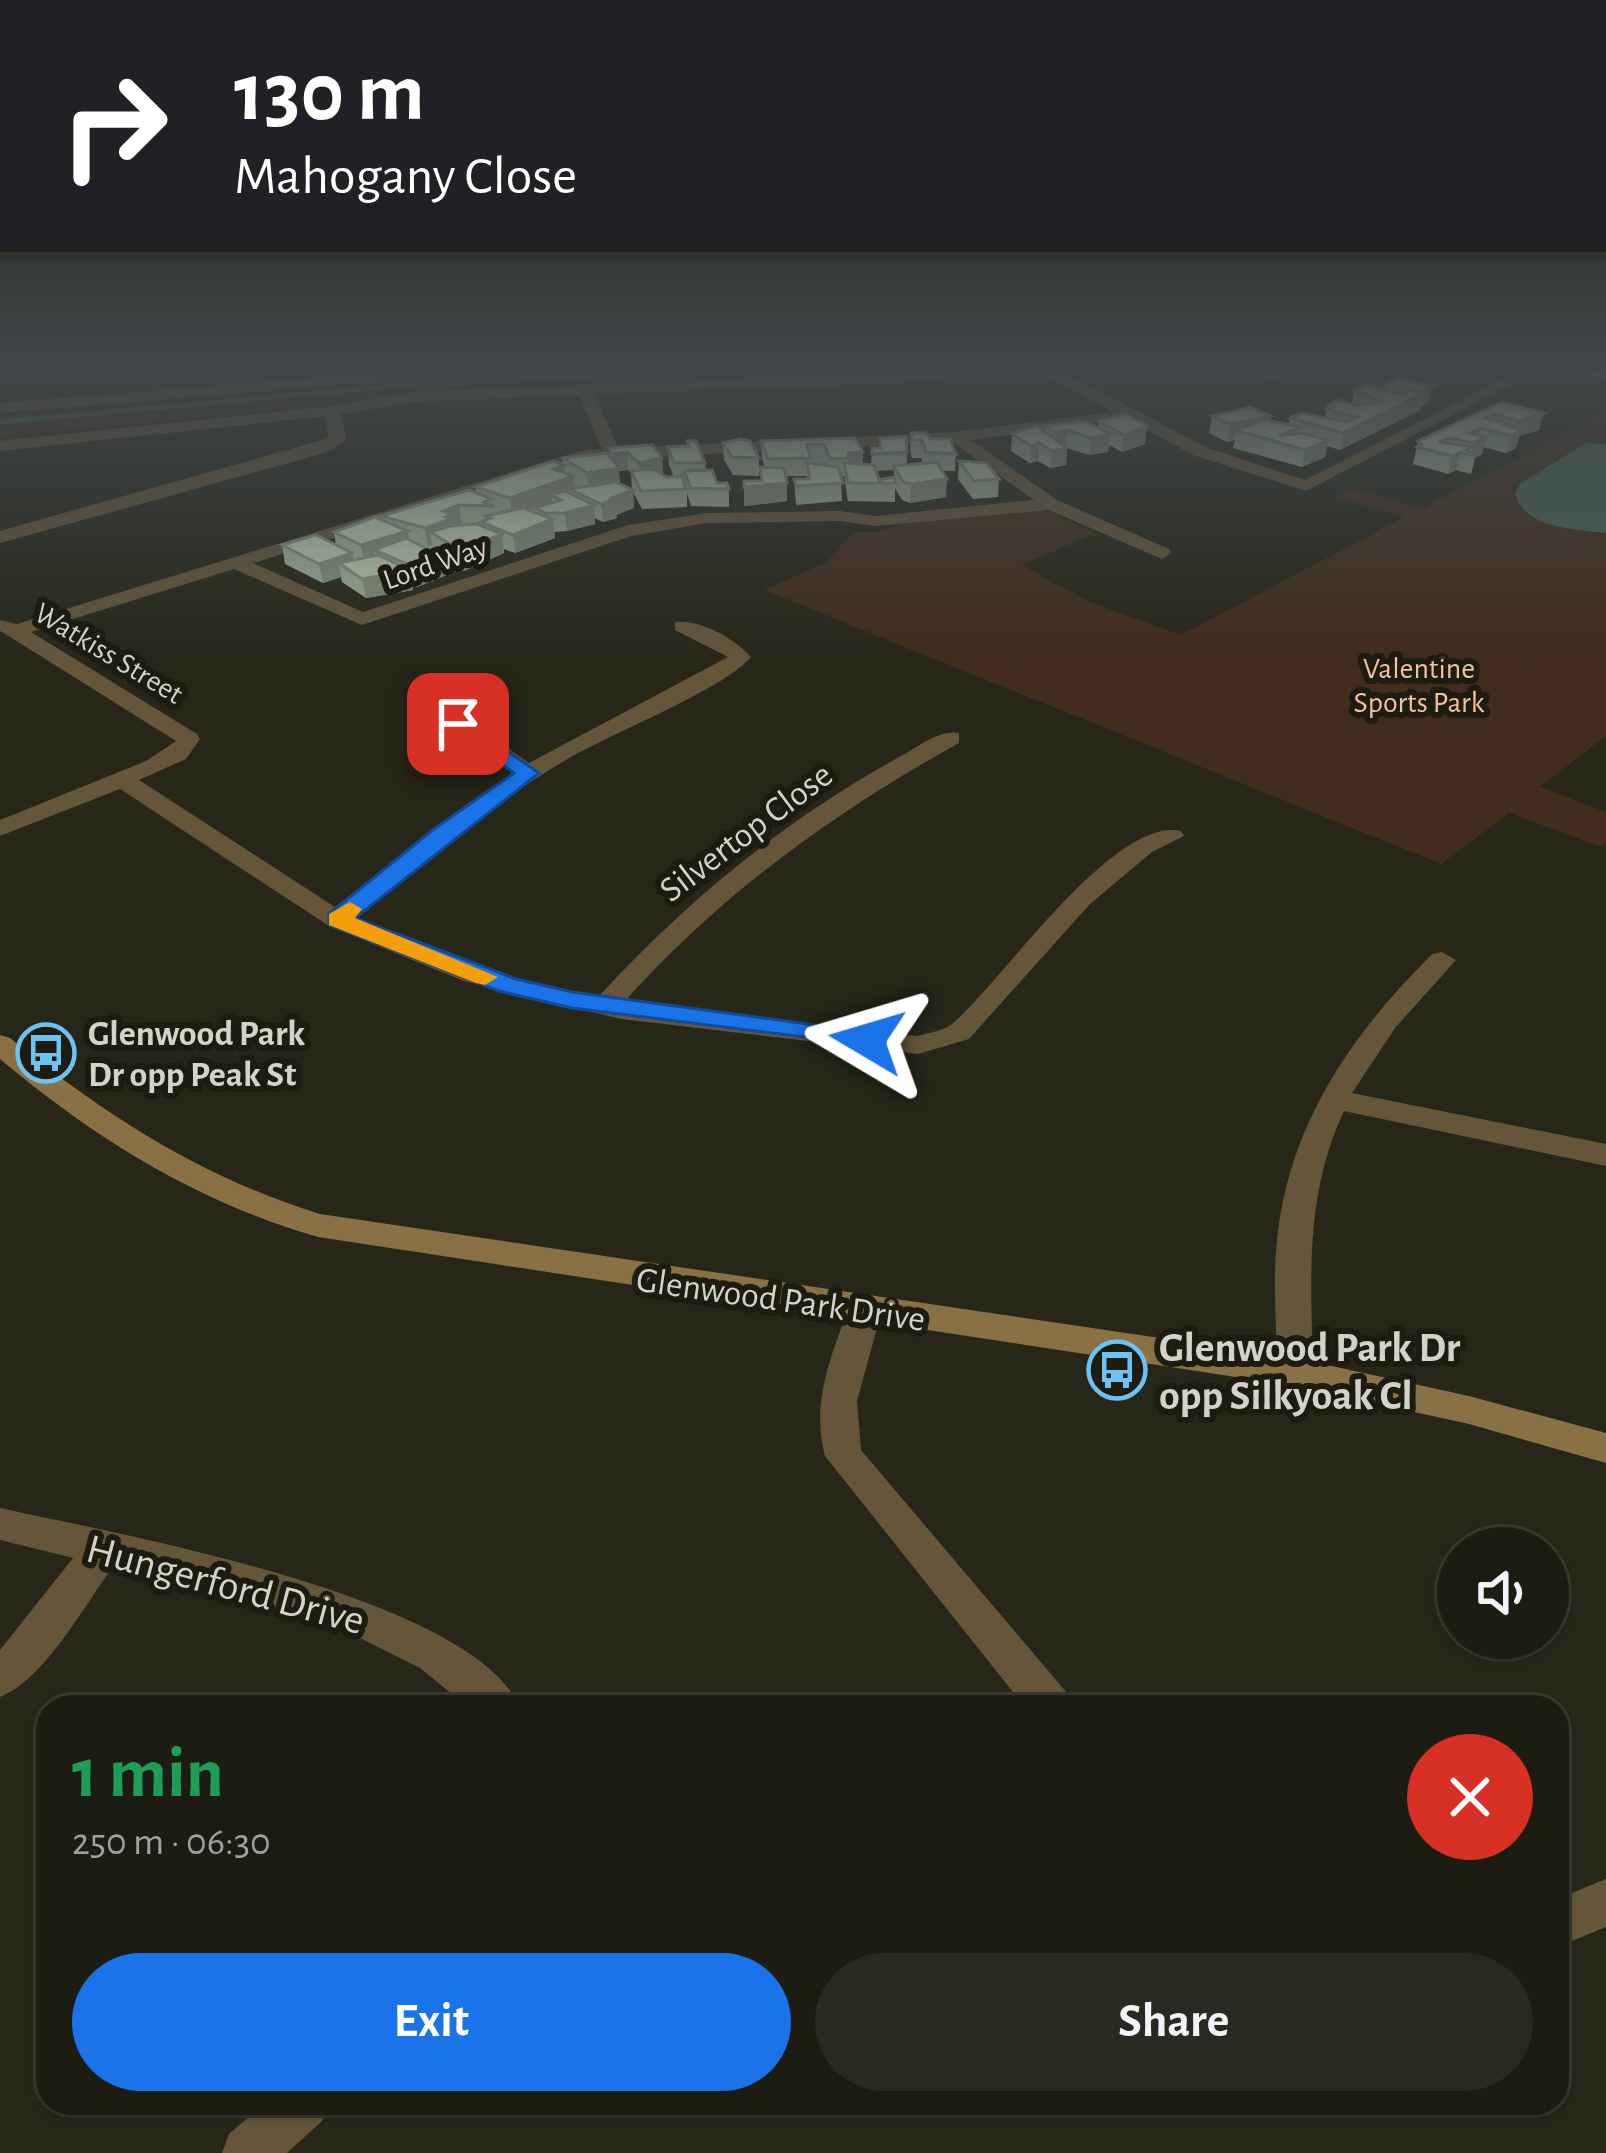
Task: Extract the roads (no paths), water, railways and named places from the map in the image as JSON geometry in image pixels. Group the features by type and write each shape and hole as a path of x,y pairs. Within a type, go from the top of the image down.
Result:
{"street":[{"path":"0,538 263,464"},
{"path":"7,626 234,562 546,464"},
{"path":"994,464 1051,505 1162,554"},
{"path":"1240,464 1306,486 1348,464"},
{"name":"Lord Way","path":"234,562 362,619 628,530 707,518 840,516 876,521 1051,505"},
{"name":"Watkiss Street","path":"0,829 178,754 189,739 7,626"},
{"path":"338,920 442,834 528,773 604,729 725,670 740,657 728,646 682,626"},
{"path":"458,724 528,773"},
{"name":"Silvertop Close","path":"604,1007 659,943 748,865 825,810 951,738"},
{"path":"123,780 338,920 508,985 604,1007 918,1045 959,1033 1081,898 1143,847 1172,836"},
{"path":"1295,1372 1293,1247 1307,1166 1332,1099 1367,1040 1442,960"},
{"name":"Glenwood Park Drive","path":"0,1044 103,1128 152,1160 215,1191 278,1214 452,1249 1295,1372 1469,1410 1606,1448"},
{"path":"1332,1099 1606,1155"},
{"path":"865,1310 839,1401 836,1434 844,1456 1042,1695"},
{"name":"Hungerford Drive","path":"0,1523 320,1602 407,1634 471,1678 487,1695"},
{"path":"0,1678 24,1654 104,1548"},
{"path":"1569,1918 1606,1903"},
{"path":"248,2153 291,2115"}],"place":[{"name":"Glenwood Park Dr opp Peak St","path":"46,1053"},
{"name":"Glenwood Park Dr opp Silkyoak Cl","path":"1117,1370"}],"park label":[{"name":"Valentine Sports Park","path":"1419,685"}]}
